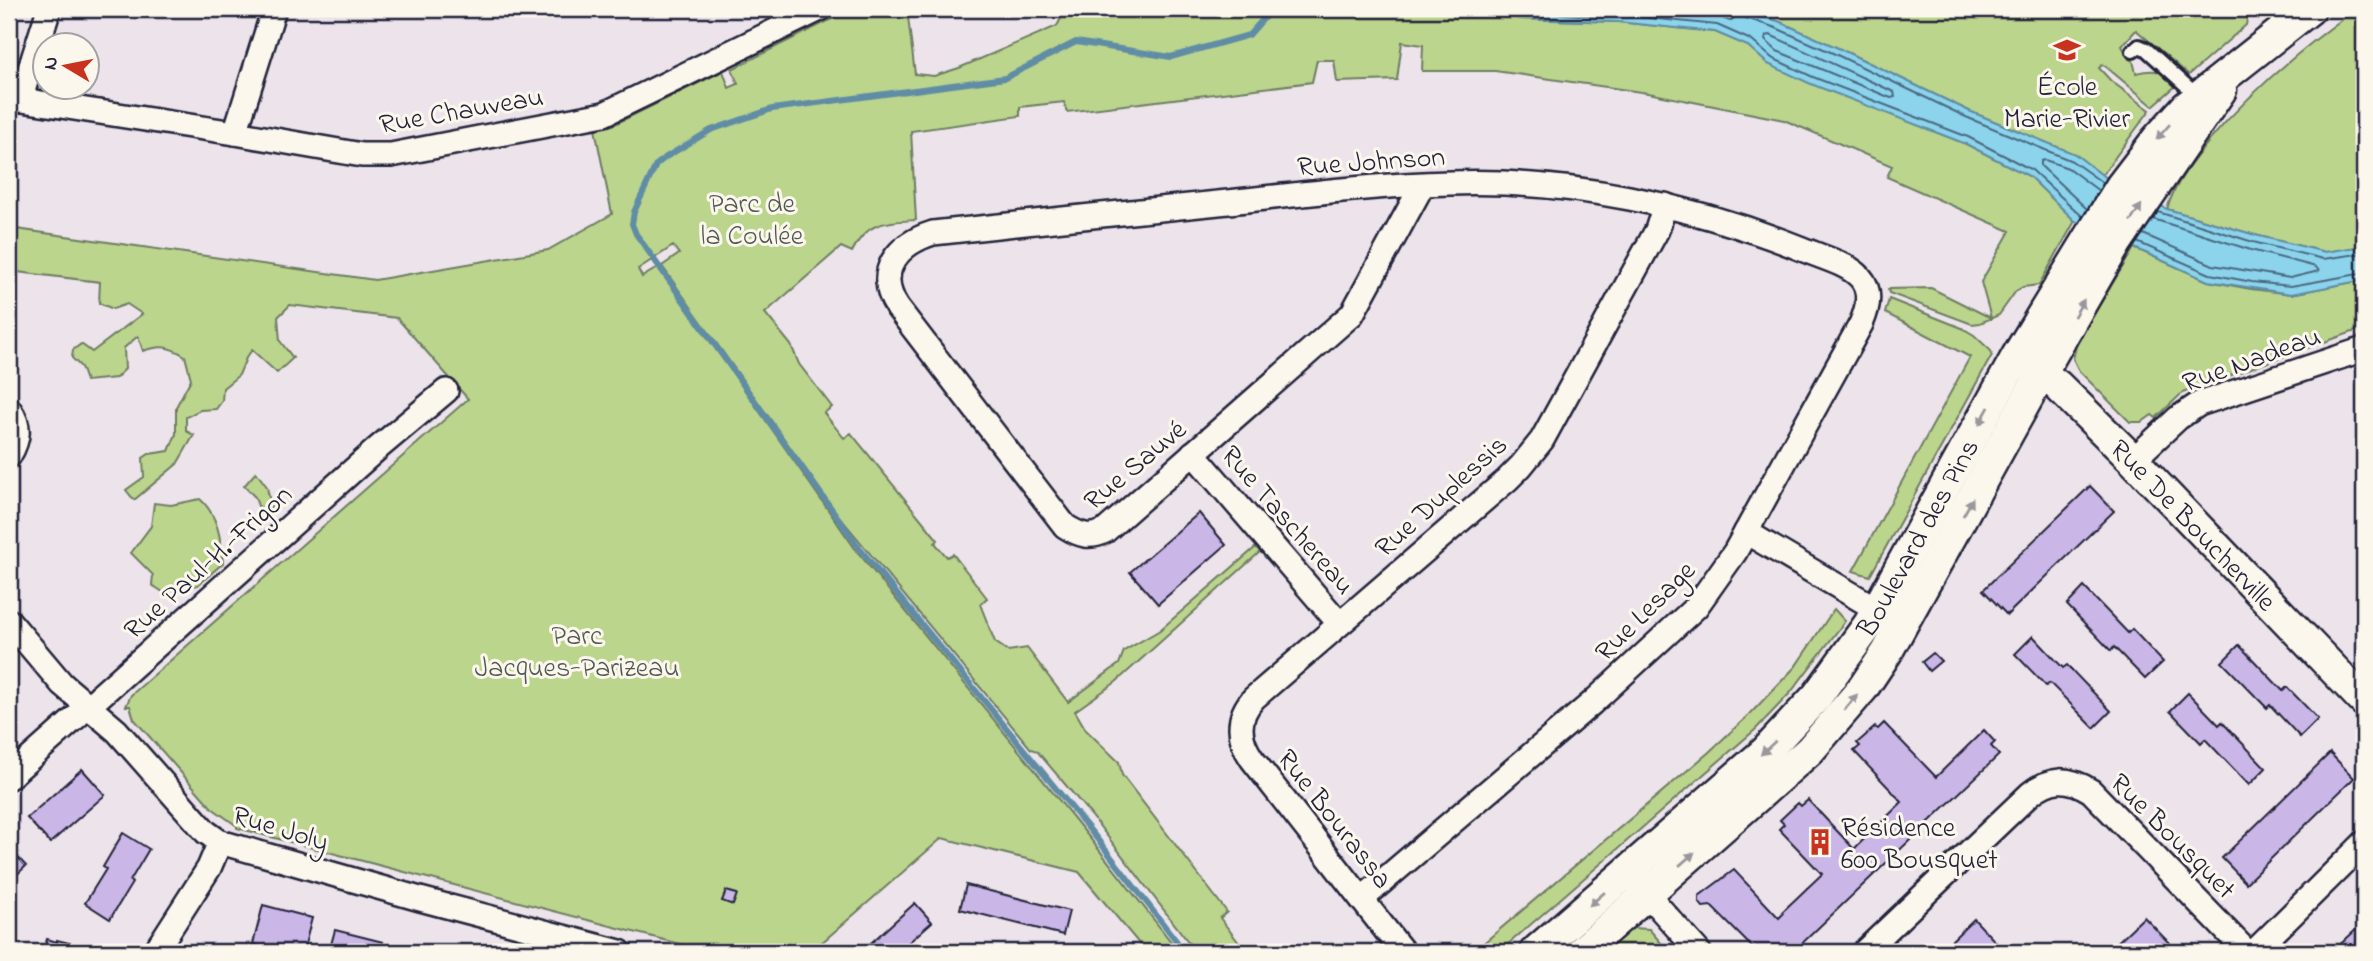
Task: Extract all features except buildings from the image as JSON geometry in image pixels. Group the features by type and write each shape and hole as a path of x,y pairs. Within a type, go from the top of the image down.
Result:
{"street":[{"path":"15,99 49,9"},
{"path":"235,133 274,9"},
{"name":"Rue Chauveau","path":"15,99 377,156 604,114 820,9"},
{"name":"Boulevard des Pins","path":"1580,952 1793,766 1826,732 1868,680 1890,617 2017,356 2105,236 2143,178 2163,132 2204,102 2234,70 2311,9"},
{"name":"Rue Johnson","path":"887,283 898,252 913,240 933,233 1362,188 1476,183 1605,194 1665,205 1759,232 1819,256 1852,270 1868,288"},
{"name":"Rue Sauvé","path":"887,283 897,307 1060,519 1073,531 1087,537 1096,536 1105,531 1352,314 1423,184"},
{"name":"Rue Duplessis","path":"1243,713 1254,698 1507,480 1532,453 1542,440 1657,230 1665,205"},
{"name":"Boulevard des Pins","path":"1535,952 1783,734 1832,677 1890,617 2042,373 2105,236"},
{"name":"Rue Lesage","path":"1363,898 1592,703 1683,620 1709,591 1746,532 1861,324 1870,298 1868,288"},
{"name":"Rue Nadeau","path":"2133,460 2178,418 2200,404 2364,349"},
{"name":"Rue De Boucherville","path":"2017,356 2057,385 2133,460 2364,701"},
{"name":"Rue Paul-H.-Frigon","path":"9,777 378,448 446,391"},
{"path":"9,409 19,435 9,456"},
{"name":"Rue Taschereau","path":"1193,453 1339,623"},
{"path":"1746,532 1890,617"},
{"name":"Rue Joly","path":"9,621 62,684 117,731 206,832 220,842 620,952"},
{"name":"Rue Bourassa","path":"1243,713 1240,734 1247,752 1404,952"},
{"name":"Rue Bousquet","path":"1864,952 2030,794 2045,783 2060,780 2077,783 2091,791 2247,952"},
{"path":"155,952 209,868 220,842"},
{"path":"2254,952 2364,843"},
{"path":"1627,873 1699,952"}],"lane":[{"path":"2133,51 2139,46 2146,49 2204,102"}],"green space":[{"path":"852,9 907,9 915,74 934,76 1057,26 1066,9 1458,9 1522,19 1618,22 1715,32 1748,46 1768,64 1966,144 2029,176 2075,221 2039,285 2023,287 2016,291 1999,315 1980,323 1972,324 1889,293 1888,289 1931,288 1991,318 1981,282 2010,231 1887,177 1892,166 1784,120 1648,93 1495,71 1422,71 1423,45 1402,42 1397,80 1337,82 1334,60 1317,60 1312,82 1067,112 1064,102 1020,107 1020,116 911,131 916,220 878,225 864,234 852,252 841,247 765,313 791,345 799,364 832,407 824,413 844,438 851,433 938,540 935,543 947,557 953,554 987,598 980,604 995,642 1008,651 1027,648 1068,702 1119,664 1124,651 1160,630 1256,547 1260,552 1116,682 1075,711 1086,730 1119,762 1122,775 1227,912 1220,918 1246,952 1196,952 1091,815 1037,751 1031,749 838,515 662,266 679,254 673,246 638,269 642,277 659,267 856,550 1179,952 1146,952 1079,872 942,838 811,952 710,952 237,828 212,808 134,719 130,706 126,706 131,695 468,399 397,318 290,305 278,317 280,341 293,358 277,373 252,350 239,375 223,388 222,401 216,409 200,410 186,417 186,431 194,435 177,464 134,500 126,490 144,477 143,458 149,454 169,451 176,434 176,407 191,379 185,356 165,348 143,351 138,336 124,348 125,369 116,378 86,381 81,367 72,358 73,350 81,344 92,352 142,314 127,304 113,309 99,303 100,282 9,271 9,228 375,280 548,250 612,214 595,129 613,125 723,71 729,88 738,84 732,69"},
{"path":"1731,9 2249,9 2246,25 2189,75 2136,30 2122,46 2133,61 2136,73 2159,72 2178,84 2153,106 2105,66 2099,68 2111,81 2150,110 2102,175 2075,154 1969,111 1778,21"},
{"path":"2356,9 2364,9 2364,246 2325,252 2167,209 2185,173 2225,122 2278,70"},
{"path":"2134,248 2208,281 2251,289 2291,294 2364,280 2364,328 2189,390 2156,418 2152,415 2142,422 2130,422 2079,371 2073,359 2077,342"},
{"path":"1889,299 1962,328 1974,335 1992,355 1870,576 1853,571 1970,357 1885,313"},
{"path":"256,472 267,487 271,508 266,510 258,506 255,497 244,486"},
{"path":"200,499 215,520 223,563 198,585 163,592 152,585 153,575 131,553 151,526 154,503 171,505"},
{"path":"1834,609 1845,621 1791,692 1756,729 1499,952 1473,952 1708,753 1751,713 1795,667"},
{"path":"1632,928 1649,929 1669,952 1604,952"}],"water":[{"path":"1458,9 1731,9 1778,21 1969,111 2075,154 2102,175 2167,209 2325,252 2364,246 2364,280 2291,294 2208,281 2075,221 2029,176 1966,144 1811,84 1768,64 1748,46 1715,32 1618,22 1522,19"}],"waterway":[{"path":"1185,952 1098,840 860,549 636,234 632,224 634,212 656,165 711,130 772,109 1005,78 1076,42 1171,57 1249,35 1272,9"}],"place":[{"name":"École Marie-Rivier","path":"2067,50"},
{"name":"Résidence 600 Bousquet","path":"1820,842"}],"park label":[{"name":"Parc de la Coulée","path":"752,218"},
{"name":"Parc Jacques-Parizeau","path":"577,650"}]}
